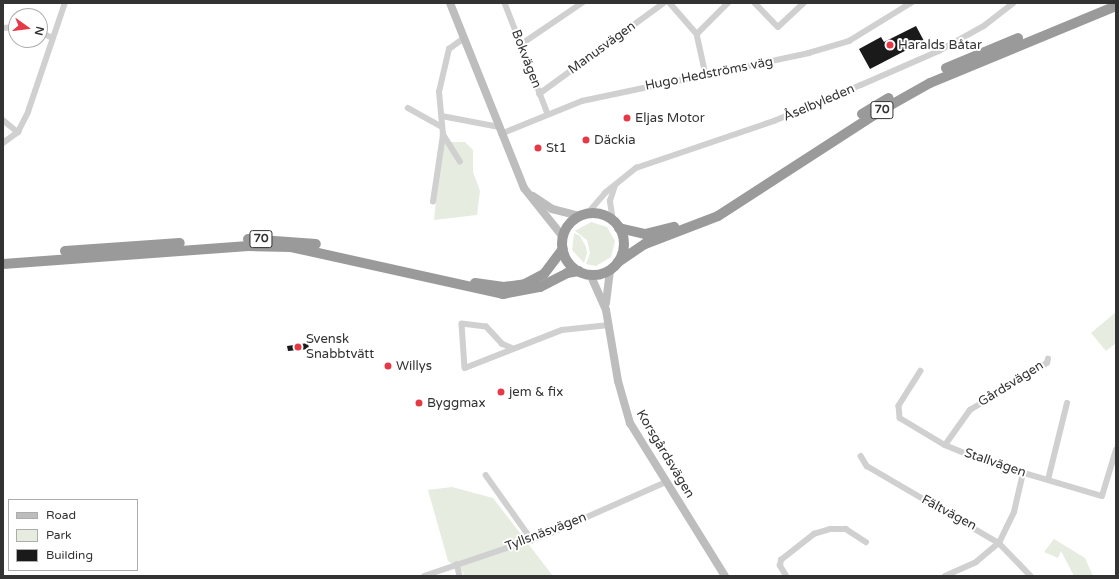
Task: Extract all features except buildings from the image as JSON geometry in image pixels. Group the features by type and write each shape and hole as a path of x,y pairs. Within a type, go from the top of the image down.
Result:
{"highway":[{"name":"70","path":"583,215 601,214 616,224 645,234 694,219 743,193 877,105 928,77 1105,3"},
{"name":"70","path":"3,264 95,255 270,246 318,251 482,292 503,294 535,289 567,273 579,271 590,274 614,266 645,244 718,216 882,110 930,83 1116,6"},
{"path":"579,271 570,264 563,249 563,237 569,225 583,215"},
{"path":"614,266 624,243 616,224"},
{"name":"70","path":"3,257 104,247 247,239 292,240 339,248 483,285 504,287 536,279 552,266 563,249"}],"street":[{"path":"3,143 18,132 28,112 65,3"},
{"path":"450,3 524,188 563,237"},
{"name":"Bokvägen","path":"505,3 548,114"},
{"path":"520,45 582,3"},
{"name":"Manusvägen","path":"539,94 664,3"},
{"path":"670,3 697,34 706,75"},
{"path":"697,34 728,3"},
{"path":"755,3 778,27 804,3"},
{"name":"Hugo Hedströms väg","path":"500,130 582,101 809,54 849,40 911,3"},
{"name":"Åselbyleden","path":"583,215 616,183 647,163 774,121 932,54 984,26 1013,3"},
{"path":"48,36 53,38"},
{"path":"460,162 443,135 440,126 442,116 439,92 445,58 449,49 464,38"},
{"path":"408,108 440,126"},
{"path":"442,116 500,130"},
{"path":"3,120 18,132"},
{"path":"434,202 443,135"},
{"path":"616,183 610,201 616,224"},
{"path":"524,188 552,209 583,215"},
{"name":"Korsgårdsvägen","path":"606,310 614,266"},
{"name":"Korsgårdsvägen","path":"590,274 606,310 625,410 666,482 725,576"},
{"path":"513,349 502,344 486,327 462,324 465,368 572,328 609,325"},
{"name":"Gårdsvägen","path":"945,445 970,410 1048,359"},
{"name":"Stallvägen","path":"921,371 897,412 900,418 945,445 1022,474 1102,496 1116,450"},
{"path":"1048,480 1067,403"},
{"name":"Fältvägen","path":"862,456 867,466 999,543 1031,576"},
{"path":"944,576 952,575 976,562 999,543 1014,512 1022,474"},
{"path":"486,475 532,540"},
{"name":"Tyllsnäsvägen","path":"424,576 532,540 666,482"},
{"path":"786,576 780,566 781,560 814,534 830,529 846,529 866,542"},
{"path":"457,564 460,576"}],"green space":[{"path":"442,142 465,142 473,150 473,172 480,191 477,215 434,220"},
{"path":"591,222 607,227 615,241 611,257 596,266 586,264 590,253 587,240 575,231"},
{"path":"574,233 580,236 586,247 587,254 584,263 572,250"},
{"path":"1116,312 1116,343 1106,351 1091,333"},
{"path":"452,487 493,498 553,576 464,576 462,571 448,561 428,490"},
{"path":"1054,539 1085,558 1093,576 1074,576 1061,551 1058,558 1044,552"}],"place":[{"name":"Haralds Båtar","path":"890,45"},
{"name":"Eljas Motor","path":"627,118"},
{"name":"Däckia","path":"586,140"},
{"name":"St1","path":"538,148"},
{"name":"Svensk Snabbtvätt","path":"298,347"},
{"name":"Willys","path":"388,366"},
{"name":"jem & fix","path":"501,392"},
{"name":"Byggmax","path":"419,403"}]}
